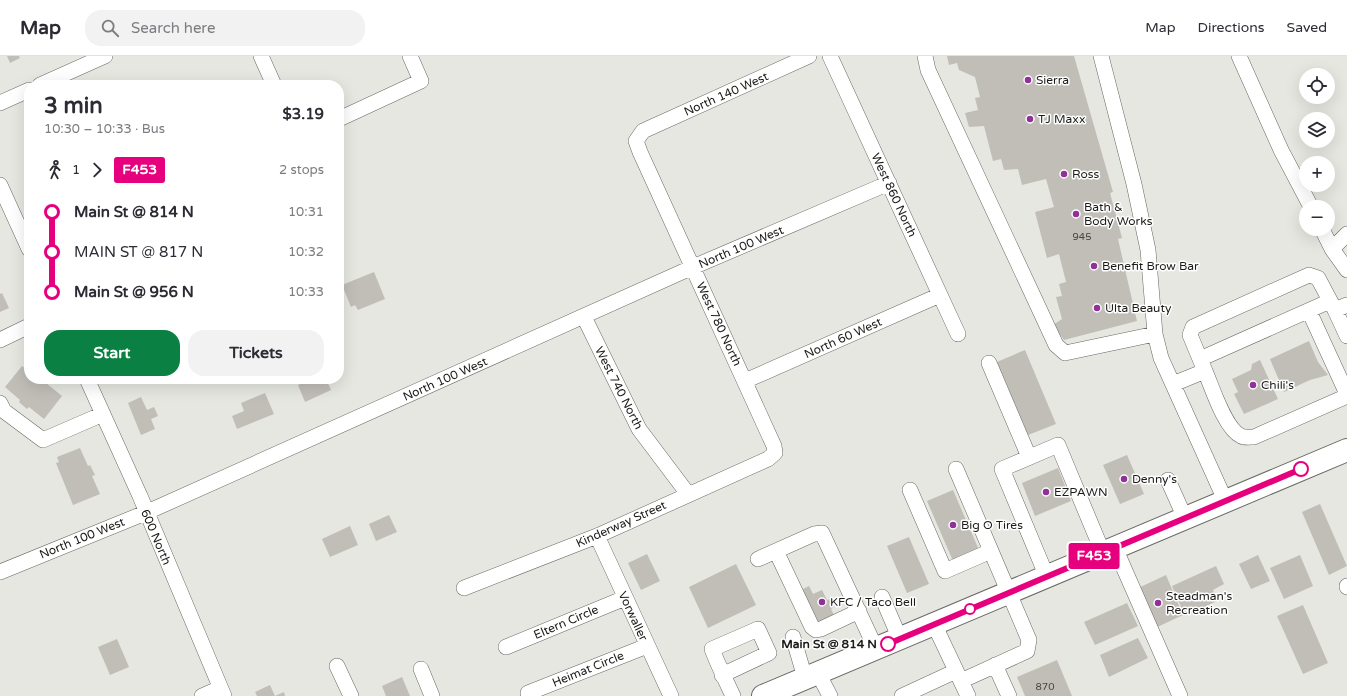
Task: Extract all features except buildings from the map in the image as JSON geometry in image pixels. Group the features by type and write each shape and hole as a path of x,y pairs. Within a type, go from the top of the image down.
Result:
{"highway":[{"path":"763,696 1047,577 1225,500 1347,450"}],"street":[{"path":"51,80 105,56"},
{"path":"261,56 272,80"},
{"path":"344,117 421,81 410,56"},
{"name":"North 140 West","path":"643,131 809,56"},
{"name":"West 860 North","path":"830,56 958,334"},
{"path":"924,56 931,77 1056,346 1065,353 1155,334"},
{"path":"1101,56 1133,180 1148,250 1155,334 1161,358 1225,500"},
{"path":"1239,56 1282,150 1307,200"},
{"path":"0,103 24,92"},
{"name":"West 780 North","path":"643,131 636,141 640,152 745,381 774,446 775,453"},
{"name":"North 100 West","path":"0,572 145,512 693,267 889,183"},
{"path":"0,185 24,238"},
{"path":"1332,249 1347,234"},
{"path":"1326,236 1332,249 1347,270"},
{"path":"1309,311 1347,395 1254,437 1242,437 1234,431 1225,416 1190,335 1193,327 1309,275 1318,278 1337,305 1347,336"},
{"name":"North 60 West","path":"745,381 940,295"},
{"path":"1173,384 1203,365 1309,311 1337,305"},
{"name":"West 740 North","path":"584,317 638,429 688,494"},
{"path":"0,340 24,328"},
{"path":"989,363 1029,457"},
{"name":"600 North","path":"89,384 222,692"},
{"path":"0,403 4,411 43,440 103,414"},
{"path":"1047,577 1002,469 1058,446 1180,696"},
{"name":"Kinderway Street","path":"464,588 597,536 768,459 775,453"},
{"path":"902,696 958,676 995,665 1027,651 1029,640 956,469"},
{"path":"1168,480 1184,518"},
{"path":"910,490 945,571 991,551"},
{"path":"758,559 814,534 822,533 876,649"},
{"name":"Vorwaller","path":"597,536 670,696"},
{"path":"776,551 812,628 816,630 821,629 859,611"},
{"path":"882,597 900,639"},
{"name":"Eltern Circle","path":"506,647 625,598"},
{"path":"934,624 968,696"},
{"path":"793,637 812,676 830,696"},
{"name":"Heimat Circle","path":"528,693 647,646"},
{"path":"995,665 1009,696"},
{"path":"337,666 351,696"},
{"path":"421,669 432,696"},
{"path":"722,675 734,696"},
{"path":"202,696 222,692"}],"bus line":[{"name":"F453","path":"888,644 1301,469"}],"place":[{"name":"Sierra","path":"1028,80"},
{"name":"TJ Maxx","path":"1030,119"},
{"name":"Ross","path":"1064,174"},
{"name":"Bath & Body Works","path":"1076,214"},
{"name":"Benefit Brow Bar","path":"1094,266"},
{"name":"Ulta Beauty","path":"1097,308"},
{"name":"Chili's","path":"1253,385"},
{"name":"Denny's","path":"1124,479"},
{"name":"EZPAWN","path":"1046,492"},
{"name":"Big O Tires","path":"953,525"},
{"name":"KFC / Taco Bell","path":"822,602"},
{"name":"Steadman's Recreation","path":"1158,603"},
{"name":"Main St @ 814 N","path":"888,644"}]}
